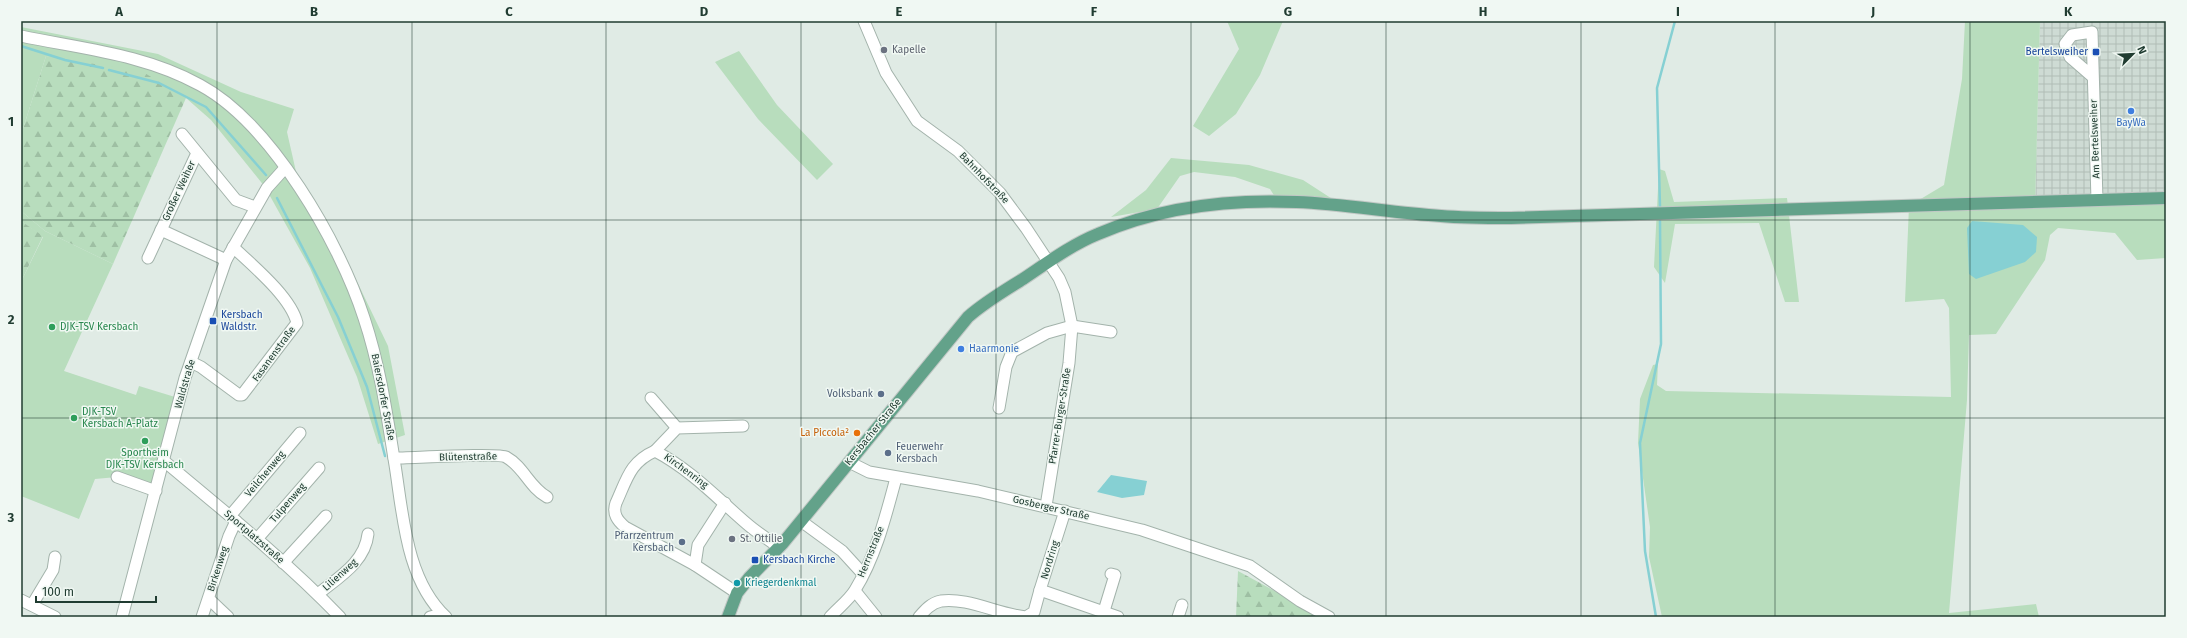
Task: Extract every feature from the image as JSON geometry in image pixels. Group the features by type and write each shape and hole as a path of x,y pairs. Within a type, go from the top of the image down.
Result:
{"main road":[{"name":"Kersbacher Straße","path":"728,617 737,593 759,566 801,521 968,317 993,298 1044,265 1098,234 1138,220 1184,209 1247,202 1298,202 1440,216 1511,218 2166,198"}],"street":[{"name":"Bahnhofstraße","path":"864,21 886,73 917,122 958,151 1000,193 1026,228 1044,265"},
{"name":"Baiersdorfer Straße","path":"21,36 136,59 179,74 202,85 243,117 266,141 296,184 329,240 346,272 364,316 384,394 411,555 428,594 444,615"},
{"name":"Am Bertelsweiher","path":"2093,77 2097,200"},
{"name":"Großer Weiher","path":"182,134 236,200 255,207"},
{"name":"Großer Weiher","path":"148,258 197,153"},
{"name":"Waldstraße","path":"122,617 185,378 226,260 267,188 285,168"},
{"name":"Großer Weiher","path":"161,230 226,260"},
{"name":"Fasanenstraße","path":"191,362 201,367 239,395 242,395 297,323 291,310 270,282 233,247"},
{"name":"Pfarrer-Burger-Straße","path":"1044,265 1059,278 1066,292 1072,326 1069,363 1046,506"},
{"path":"999,408 1006,367 1012,352 1047,333 1072,326 1111,332"},
{"path":"651,398 677,428"},
{"path":"655,451 677,428 743,426"},
{"name":"Veilchenweg","path":"233,519 300,433"},
{"name":"Kirchenring","path":"737,593 695,565 625,527 617,520 614,508 629,472 643,456 655,451 675,461 693,474 747,523 778,547"},
{"name":"Blütenstraße","path":"394,458 504,456 520,466 527,480 538,492 547,498"},
{"name":"Sportplatzstraße","path":"164,461 256,539 318,594 340,617"},
{"name":"Gosberger Straße","path":"849,462 869,472 896,478 978,491 1142,530 1250,566 1300,601 1329,617"},
{"name":"Tulpenweg","path":"256,539 319,468"},
{"path":"117,477 156,491"},
{"name":"Herrnstraße","path":"830,617 855,591 887,513 896,478"},
{"path":"695,565 698,545 725,503"},
{"name":"Nordring","path":"1065,511 1040,590 1118,617"},
{"path":"283,563 326,516"},
{"name":"Birkenweg","path":"202,617 229,536 233,519"},
{"path":"801,521 842,551 863,574"},
{"name":"Lilienweg","path":"318,594 349,569 363,554 367,544 368,534"},
{"path":"32,605 53,570 55,558"},
{"path":"1104,612 1115,575 1111,574"},
{"path":"919,617 929,606 941,601 960,602 1026,617 1034,612 1040,590"},
{"path":"855,591 876,617"},
{"path":"209,599 228,617"},
{"path":"21,600 52,616"},
{"path":"1178,617 1182,605"},
{"path":"430,617 444,615"}],"shaded area":[{"name":"Bertelsweiher","path":"2040,21 2166,21 2166,203 2035,207"}],"green space":[{"path":"1227,21 1283,21 1260,75 1236,114 1209,136 1193,126 1239,49"},
{"path":"1965,21 2040,21 2035,207 2166,203 2166,258 2137,260 2115,233 2058,228 2050,235 2045,260 1996,334 1969,335 1967,400 1949,613 2036,604 2039,617 1662,617 1649,557 1650,527 1638,443 1640,399 1653,365 1658,364 1657,385 1666,391 1951,397 1949,308 1944,299 1905,302 1909,206 1944,185 1962,79"},
{"path":"21,27 158,54 241,92 294,109 287,132 297,176 349,265 388,346 405,435 378,444 357,377 310,268 265,187 211,120 186,98 46,56 21,135"},
{"path":"739,51 777,105 833,164 817,180 758,119 715,62"},
{"path":"46,56 143,72 186,98 113,264 45,231 21,211 21,135"},
{"path":"1171,158 1249,165 1303,180 1337,202 1275,197 1270,189 1235,177 1194,172 1180,176 1157,209 1111,217 1146,190"},
{"path":"1659,169 1665,171 1674,202 1787,198 1799,302 1785,302 1759,223 1675,224 1665,283 1654,267"},
{"name":"DJK-TSV Kersbach","path":"21,211 45,231 113,264 64,371 136,395 139,386 175,397 152,487 117,477 95,479 79,519 21,496 21,282 43,237 21,221"},
{"path":"21,221 43,236 21,282"},
{"path":"1238,571 1322,617 1236,617"}],"water":[{"path":"1972,221 2023,225 2037,237 2036,252 2025,262 1976,279 1969,274 1967,228"},
{"path":"1111,475 1147,481 1144,495 1122,498 1097,492"}],"waterway":[{"path":"1660,207 1657,88 1675,21"},
{"path":"21,46 65,60 103,68"},
{"path":"109,70 159,83 206,107 266,175"},
{"path":"277,198 338,317 367,387 385,456"},
{"path":"1656,617 1645,551 1640,443 1661,344 1660,221"}],"place":[{"name":"Kapelle","path":"884,50"},
{"name":"Bertelsweiher","path":"2096,52"},
{"name":"BayWa","path":"2131,111"},
{"name":"Kersbach Waldstr.","path":"213,321"},
{"name":"DJK-TSV Kersbach","path":"52,327"},
{"name":"Haarmonie","path":"961,349"},
{"name":"Volksbank","path":"881,394"},
{"name":"DJK-TSV Kersbach A-Platz","path":"74,418"},
{"name":"La Piccola²","path":"857,433"},
{"name":"Sportheim DJK-TSV Kersbach","path":"145,441"},
{"name":"Feuerwehr Kersbach","path":"888,453"},
{"name":"St. Ottilie","path":"732,539"},
{"name":"Pfarrzentrum Kersbach","path":"682,542"},
{"name":"Kersbach Kirche","path":"755,560"},
{"name":"Kriegerdenkmal","path":"737,583"}]}
